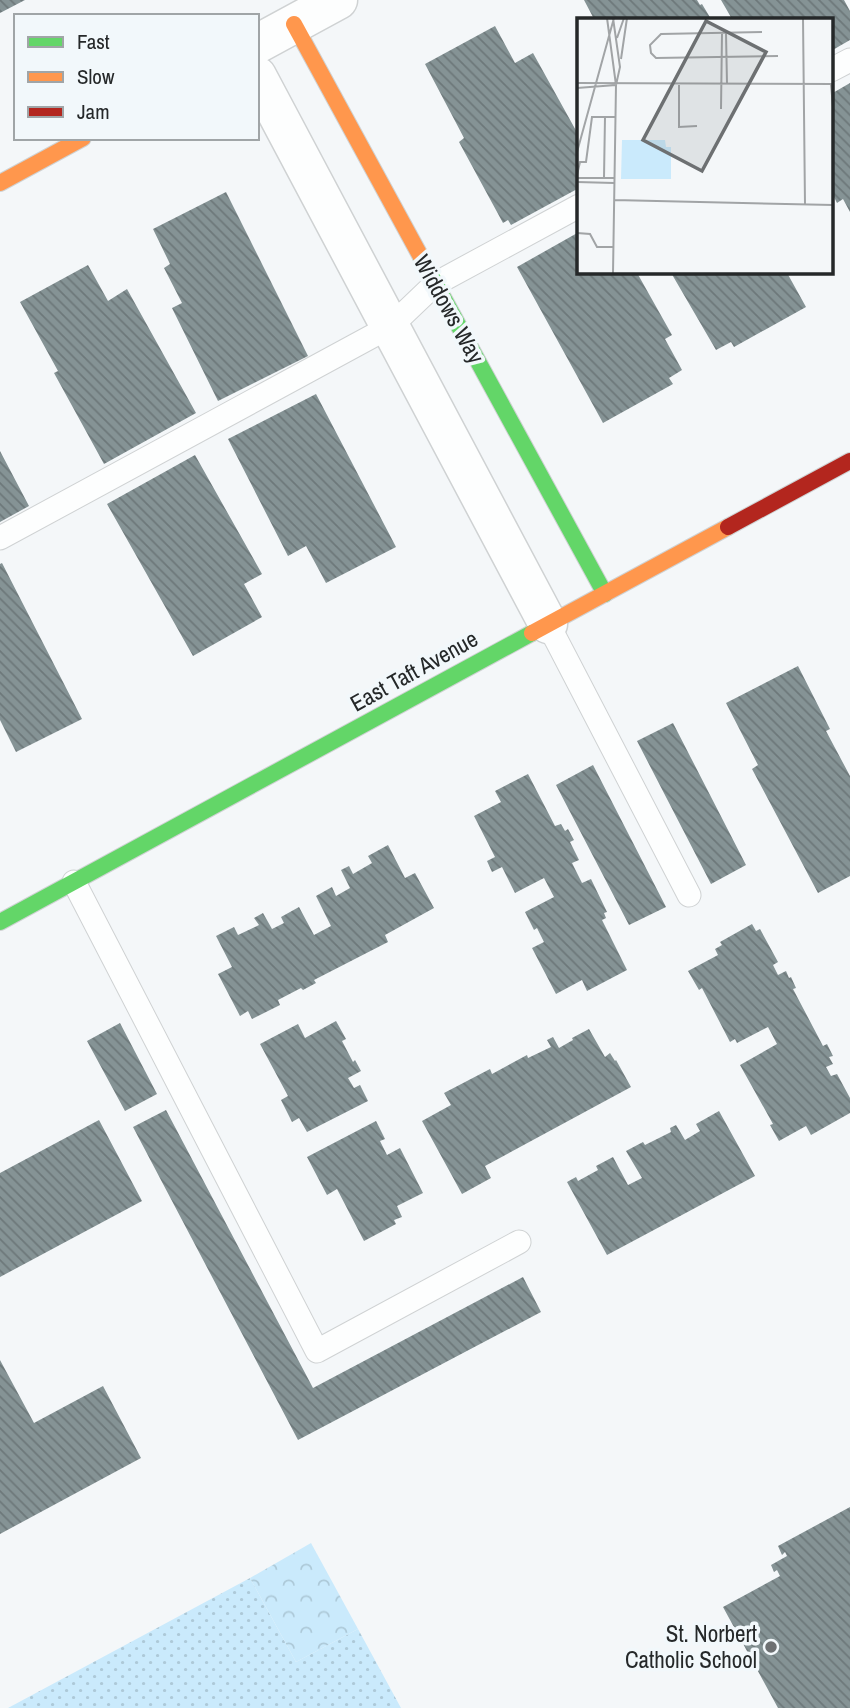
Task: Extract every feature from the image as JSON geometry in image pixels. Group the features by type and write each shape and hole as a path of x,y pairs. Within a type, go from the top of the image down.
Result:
{"main road":[{"name":"Widdows Way","path":"294,24 605,594"},
{"path":"0,183 79,140"},
{"name":"East Taft Avenue","path":"0,922 850,461"}],"street":[{"path":"259,43 338,0"},
{"path":"259,80 548,624"}],"lane":[{"path":"832,69 850,60"},
{"path":"0,538 391,326 435,284 577,207"},
{"path":"548,624 689,895"},
{"path":"74,882 317,1350 519,1242"}],"green space":[{"path":"311,1543 358,1629 296,1662 250,1578"},
{"path":"250,1578 296,1662 358,1629 401,1708 8,1708"}],"building":[{"path":"0,0 25,0 0,13"},
{"path":"584,0 697,0 710,18 593,18"},
{"path":"721,0 844,0 850,11 850,40 832,50 832,18 731,18"},
{"path":"495,26 515,63 533,53 577,132 577,189 511,225 508,220 503,223 459,142 464,138 425,64"},
{"path":"850,83 850,212 843,199 837,203 832,193 832,93"},
{"path":"226,192 308,356 218,401 172,308 182,303 164,268 170,264 153,229"},
{"path":"577,233 577,273 637,273 672,335 665,339 682,370 669,378 673,384 603,423 517,267"},
{"path":"88,265 108,301 127,289 196,413 104,464 54,373 58,371 20,302"},
{"path":"671,273 787,273 806,307 734,347 731,342 716,350"},
{"path":"316,394 396,547 326,583 306,546 288,556 228,439"},
{"path":"0,451 29,506 0,522"},
{"path":"195,455 262,574 244,584 262,617 193,656 107,504"},
{"path":"2,563 82,719 16,752 0,720"},
{"path":"798,666 830,729 826,731 850,776 850,876 818,893 752,769 758,765 726,703"},
{"path":"673,723 746,865 711,884 637,741"},
{"path":"593,765 666,907 629,925 556,785"},
{"path":"528,774 555,826 561,824 565,831 568,829 574,840 570,842 579,860 572,863 582,883 591,879 607,912 604,913 606,918 602,920 627,970 587,991 582,980 556,994 532,948 544,942 525,912 554,897 544,878 515,893 502,867 492,872 487,861 495,857 474,816 501,802 495,791"},
{"path":"388,845 405,878 415,873 434,908 385,935 388,942 314,980 316,983 303,990 301,988 278,1000 280,1005 252,1019 248,1011 240,1016 218,974 232,967 216,936 234,927 238,935 259,925 254,918 263,913 272,929 284,923 281,917 299,907 314,935 331,926 316,896 332,887 336,896 350,888 341,870 349,866 353,874 372,863 368,856"},
{"path":"752,924 756,931 760,929 778,962 773,965 778,975 786,971 789,978 791,977 796,988 793,989 823,1046 827,1044 833,1056 829,1057 833,1064 826,1067 831,1076 837,1074 850,1098 850,1113 811,1135 806,1126 779,1141 770,1125 773,1124 740,1065 777,1044 768,1027 737,1043 735,1039 730,1042 702,988 699,990 688,971 718,955 715,949 722,945 720,942"},
{"path":"336,1021 346,1039 342,1041 361,1071 348,1078 354,1088 360,1085 368,1101 307,1132 299,1118 292,1122 281,1100 288,1096 260,1044 298,1024 305,1038"},
{"path":"120,1023 157,1094 125,1111 87,1041"},
{"path":"589,1029 605,1057 610,1053 616,1060 631,1087 485,1166 491,1178 462,1194 422,1121 451,1105 444,1093 490,1069 492,1074 527,1055 528,1058 551,1047 547,1040 553,1037 559,1048"},
{"path":"166,1110 313,1388 523,1277 541,1312 298,1440 133,1127"},
{"path":"719,1111 755,1176 607,1255 567,1182 576,1177 578,1181 598,1170 596,1166 613,1157 628,1185 642,1178 626,1151 671,1132 670,1128 676,1125 685,1140 700,1131 696,1124"},
{"path":"99,1120 142,1201 0,1277 0,1173"},
{"path":"376,1121 385,1139 380,1141 387,1155 400,1148 423,1193 397,1206 402,1217 394,1220 396,1224 364,1241 337,1189 327,1195 307,1157"},
{"path":"0,1360 34,1423 103,1386 141,1458 0,1534"},
{"path":"850,1507 850,1708 778,1708 723,1607 780,1576 777,1570 774,1572 771,1565 787,1556 785,1552 782,1555 778,1546"}],"traffic: fast":[{"path":"421,257 605,594"},
{"path":"0,922 532,633"}],"traffic: slow":[{"path":"294,24 421,257"},
{"path":"0,183 79,140"},
{"path":"532,633 728,527"}],"traffic: jam":[{"path":"728,527 850,461"}],"place":[{"name":"St. Norbert Catholic School","path":"771,1647"}]}
